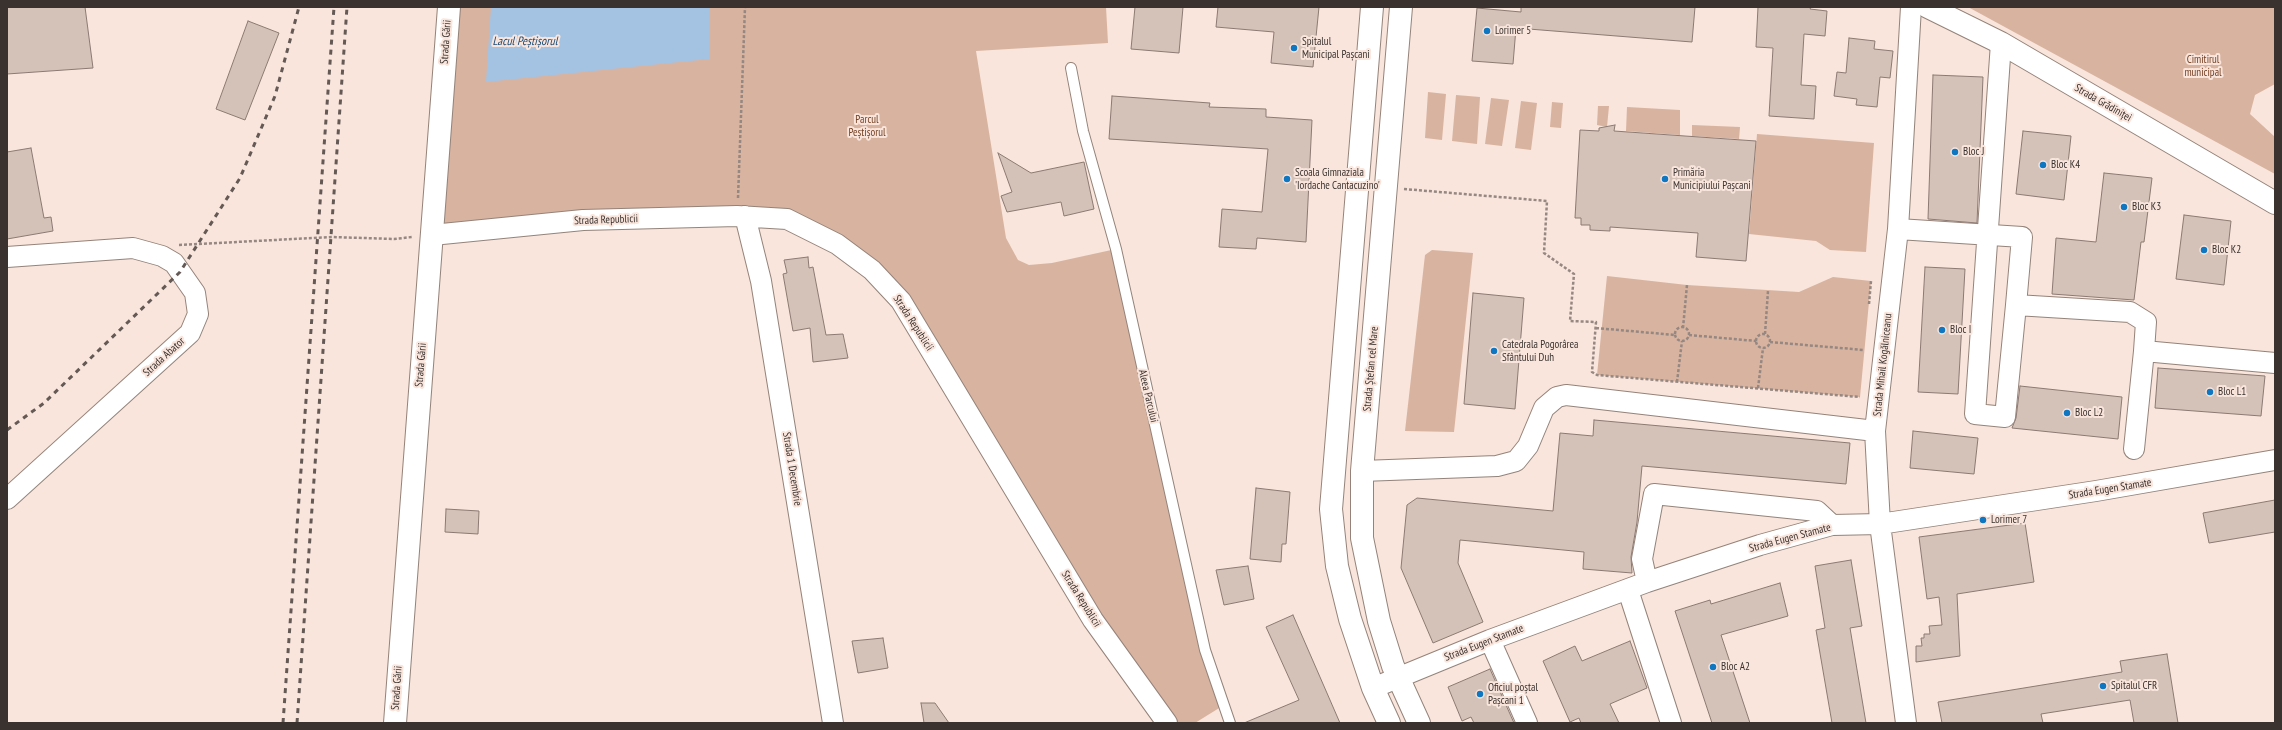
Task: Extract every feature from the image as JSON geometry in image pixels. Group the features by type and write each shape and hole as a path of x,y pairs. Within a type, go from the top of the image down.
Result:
{"main road":[{"name":"Strada Gării","path":"395,723 449,7"},
{"path":"1372,7 1332,509 1337,566 1350,619 1373,688 1389,723"},
{"name":"Strada Ștefan cel Mare","path":"1401,7 1362,471 1362,538 1380,621 1393,666 1418,723"},
{"name":"Strada Grădiniței","path":"1925,7 2001,43 2275,203"},
{"path":"1348,304 1376,306"}],"street":[{"name":"Strada Mihail Kogălniceanu","path":"1906,723 1880,524 1875,431 1925,7"},
{"path":"1898,229 1988,234 2022,237 2005,417 1975,414 1988,234 2001,43"},
{"name":"Strada Republicii","path":"432,235 584,220 741,216 787,219 837,244 872,270 901,301 1093,620 1167,723"},
{"name":"Strada 1 Decembrie","path":"741,216 761,281 833,723"},
{"name":"Strada Abator","path":"7,257 133,248 162,256 174,263 195,293 198,314 190,333 7,499"},
{"path":"2016,304 2130,312 2146,322 2134,449"},
{"path":"2144,350 2275,363"},
{"path":"1362,471 1497,466 1516,460 1528,446 1544,408 1557,397 1566,395 1875,431"},
{"name":"Strada Eugen Stamate","path":"1373,688 1490,640 1647,582 1760,545 1832,525 1880,524 2096,491 2275,460"},
{"path":"1647,582 1642,559 1654,494 1817,511 1832,525"},
{"path":"1628,590 1671,723"},
{"path":"1490,640 1527,723"}],"lane":[{"name":"Aleea Parcului","path":"1071,68 1083,130 1117,257 1205,650 1230,723"}],"path":[{"path":"741,216 745,7"},
{"path":"1386,187 1547,201 1544,254 1574,274 1570,321 1596,322 1592,372 1597,376 1860,397"},
{"path":"177,245 332,237 394,239 432,235"},
{"path":"1683,328 1687,285"},
{"path":"1764,334 1768,291"},
{"path":"1596,328 1675,335 1682,341"},
{"path":"1675,335 1678,329 1683,328 1687,329 1689,335"},
{"path":"1764,334 1768,336 1770,342 1769,346 1763,348 1758,347 1756,341 1758,335 1764,334"},
{"path":"1689,335 1756,341"},
{"path":"1682,341 1687,339 1689,335"},
{"path":"1677,382 1682,341"},
{"path":"1770,342 1864,350"},
{"path":"1758,388 1763,348"}],"green space":[{"name":"Parcul Peștișorul","path":"449,7 1106,7 1108,43 976,51 1006,238 1018,260 1029,265 1052,263 1116,249 1224,705 1195,723 1167,723 901,301 787,219 432,235"},
{"name":"Cimitirul municipal","path":"1968,7 2275,7 2275,84 2255,95 2250,114 2275,137 2275,174"},
{"path":"1428,92 1446,94 1442,140 1425,138"},
{"path":"1456,95 1480,97 1477,144 1452,141"},
{"path":"1491,98 1509,100 1502,146 1485,144"},
{"path":"1521,101 1537,103 1531,150 1515,148"},
{"path":"1552,102 1563,103 1561,128 1550,127"},
{"path":"1598,106 1609,106 1607,127 1597,125"},
{"path":"1627,107 1680,110 1680,135 1626,131"},
{"path":"1692,125 1740,127 1739,139 1692,136"},
{"path":"1757,134 1874,143 1866,252 1830,250 1816,241 1749,234"},
{"path":"1432,250 1473,253 1454,432 1405,431 1425,255"},
{"path":"1607,276 1687,285 1799,292 1833,277 1871,281 1860,397 1597,375"}],"water":[{"name":"Lacul Peștișorul","path":"491,7 709,7 709,59 486,82"}],"building":[{"path":"7,7 85,7 93,68 7,74"},
{"path":"1135,7 1183,7 1179,53 1131,49"},
{"name":"Spitalul Municipal Pașcani","path":"1218,7 1319,7 1313,67 1271,63 1274,32 1216,27"},
{"path":"1521,7 1695,7 1692,42 1516,28 1513,64 1472,61 1477,8 1521,12"},
{"path":"1758,7 1811,7 1810,9 1827,11 1825,36 1804,34 1801,85 1816,86 1814,119 1769,116 1773,48 1756,47"},
{"path":"248,21 279,33 245,120 216,109"},
{"path":"1849,38 1875,41 1874,49 1893,51 1890,78 1880,77 1877,107 1856,105 1857,99 1834,96 1837,72 1846,73"},
{"name":"Bloc J","path":"1933,75 1983,77 1977,223 1928,219"},
{"name":"Scoala Gimnaziala 'Iordache Cantacuzino'","path":"1112,96 1210,103 1209,107 1266,109 1266,117 1312,120 1306,242 1257,238 1256,249 1219,247 1222,209 1262,212 1268,149 1109,139"},
{"name":"Primăria Municipiului Pașcani","path":"1615,125 1614,131 1756,141 1746,261 1696,257 1698,233 1610,227 1610,231 1590,230 1590,225 1581,225 1581,218 1575,218 1580,130 1599,131 1599,128"},
{"name":"Bloc K4","path":"2023,131 2071,136 2064,200 2016,194"},
{"path":"31,148 44,218 51,217 53,231 7,239 7,152"},
{"path":"998,153 1031,173 1084,162 1094,209 1064,216 1061,202 1007,212 1001,196 1012,192"},
{"path":"2104,173 2152,178 2144,242 2141,242 2134,300 2052,294 2056,238 2096,242"},
{"name":"Bloc K2","path":"2184,215 2231,221 2224,285 2176,279"},
{"path":"808,257 809,268 813,267 826,335 843,334 848,358 813,362 810,328 793,331 783,274 787,273 784,260"},
{"name":"Bloc I","path":"1925,267 1965,269 1958,394 1918,392"},
{"name":"Catedrala Pogorârea Sfântului Duh","path":"1473,293 1524,298 1515,409 1464,404"},
{"name":"Bloc L1","path":"2158,368 2265,376 2261,416 2155,408"},
{"name":"Bloc L2","path":"2020,386 2122,397 2118,439 2012,428 2016,418"},
{"path":"1594,420 1850,443 1846,484 1642,466 1637,522 1631,557 1632,573 1583,569 1584,552 1460,540 1458,563 1483,622 1433,643 1401,568 1407,505 1417,498 1553,511 1560,433 1593,436"},
{"path":"1913,431 1978,438 1974,474 1910,468"},
{"path":"1256,488 1290,492 1286,544 1282,544 1281,562 1250,559"},
{"path":"2275,500 2275,532 2209,543 2203,513"},
{"path":"446,509 479,511 478,534 445,532"},
{"path":"2025,523 2034,582 1957,594 1960,656 1916,662 1916,646 1922,646 1921,638 1924,638 1924,634 1930,634 1929,626 1942,625 1939,597 1927,599 1919,537"},
{"path":"1851,560 1862,626 1850,628 1866,723 1832,723 1816,630 1825,628 1815,566"},
{"path":"1248,566 1254,599 1224,605 1216,570"},
{"name":"Bloc A2","path":"1780,583 1788,616 1721,635 1750,723 1712,723 1675,611 1710,600 1711,604"},
{"path":"1293,615 1340,723 1244,723 1299,700 1266,627"},
{"path":"883,638 888,668 858,673 852,641"},
{"path":"1630,641 1647,688 1610,704 1619,723 1581,723 1579,718 1570,722 1543,661 1575,646 1582,661"},
{"name":"Spitalul CFR","path":"2167,654 2178,723 2134,723 2130,700 2041,714 2043,723 1942,723 1938,702 2122,672 2120,661"},
{"name":"Oficiul poștal Pașcani 1","path":"1490,669 1514,723 1474,723 1471,717 1462,721 1448,687"},
{"path":"921,703 935,703 949,723 924,723"}],"railway":[{"path":"7,430 44,403 180,272 240,178 275,96 299,7"},
{"path":"283,723 334,7"},
{"path":"297,723 347,7"}],"place":[{"name":"Lorimer 5","path":"1487,31"},
{"name":"Spitalul Municipal Pașcani","path":"1294,48"},
{"name":"Bloc J","path":"1955,152"},
{"name":"Bloc K4","path":"2043,165"},
{"name":"Scoala Gimnaziala 'Iordache Cantacuzino'","path":"1287,179"},
{"name":"Primăria Municipiului Pașcani","path":"1665,179"},
{"name":"Bloc K3","path":"2124,207"},
{"name":"Bloc K2","path":"2204,250"},
{"name":"Bloc I","path":"1942,330"},
{"name":"Catedrala Pogorârea Sfântului Duh","path":"1494,351"},
{"name":"Bloc L1","path":"2210,392"},
{"name":"Bloc L2","path":"2067,413"},
{"name":"Lorimer 7","path":"1983,520"},
{"name":"Bloc A2","path":"1713,667"},
{"name":"Spitalul CFR","path":"2103,686"},
{"name":"Oficiul poștal Pașcani 1","path":"1480,694"}]}
